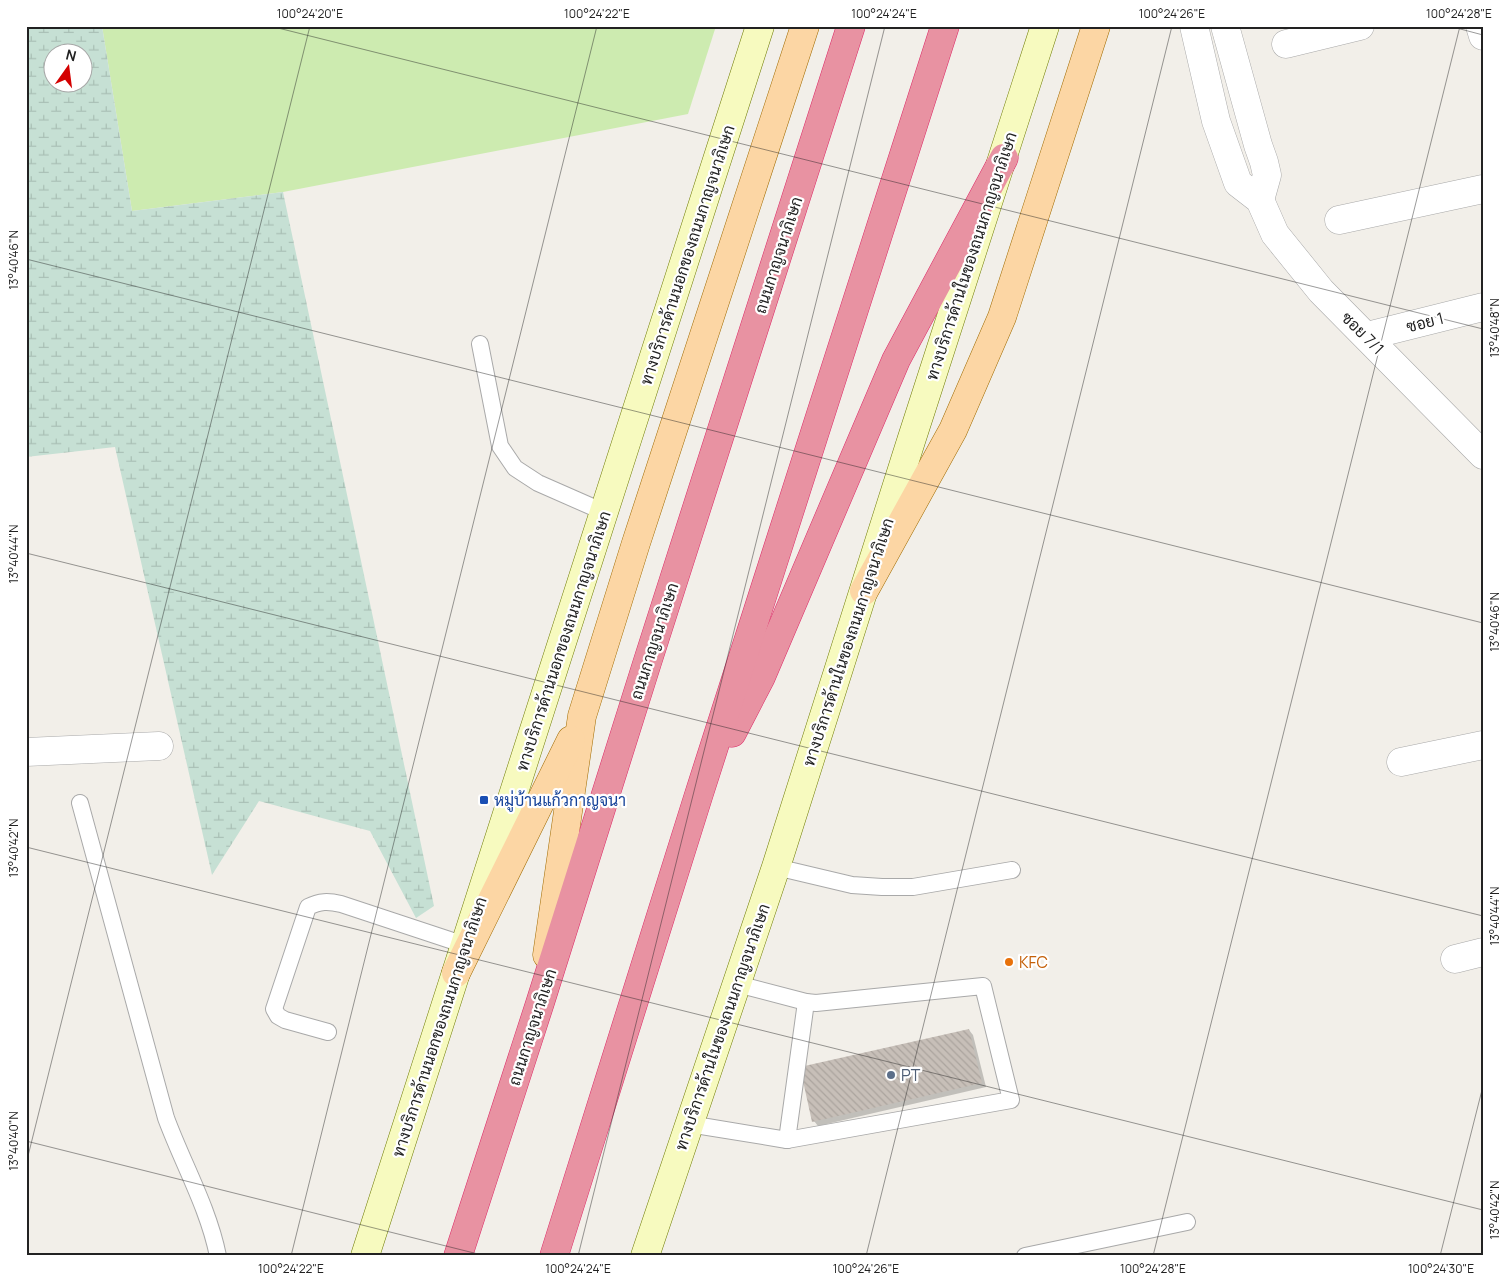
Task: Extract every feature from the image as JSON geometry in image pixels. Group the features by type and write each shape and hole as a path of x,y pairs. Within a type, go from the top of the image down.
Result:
{"highway":[{"name":"ถนนกาญจนาภิเษก","path":"458,1256 852,26"},
{"path":"554,1256 698,794 945,26"},
{"path":"698,794 761,677 896,360 1004,158"}],"main road":[{"name":"ทางบริการด้านนอกของถนนกาญจนาภิเษก","path":"365,1256 760,26"},
{"path":"456,973 582,716 636,543 805,26"},
{"name":"ทางบริการด้านในของถนนกาญจนาภิเษก","path":"645,1256 776,867 1045,26"},
{"path":"864,591 953,430 1002,317 1096,26"},
{"path":"540,1003 582,716"}],"street":[{"path":"1194,26 1216,121 1238,183 1260,200 1267,175 1225,26"},
{"path":"1286,44 1360,26"},
{"path":"1480,26 1483,36"},
{"path":"1339,220 1483,189"},
{"name":"ซอย 7/1","path":"1260,200 1275,234 1321,291 1483,455"},
{"name":"ซอย 1","path":"1367,336 1483,307"},
{"path":"1401,762 1483,745"},
{"path":"26,752 159,746"},
{"path":"1455,959 1483,952"}],"lane":[{"path":"480,344 500,446 515,468 538,483 604,512"},
{"path":"80,803 166,1118 175,1144 202,1202 214,1236 218,1256"},
{"path":"776,867 852,885 882,887 913,887 1012,870"},
{"path":"328,1032 285,1020 278,1016 274,1009 308,907 317,902 328,901 341,904 465,945"},
{"path":"689,1124 787,1140 1011,1100 983,986 816,1003 736,984"},
{"path":"787,1140 806,1002"},
{"path":"1026,1256 1187,1222"}],"green space":[{"path":"26,26 102,26 132,211 283,192 434,906 416,918 370,831 259,801 212,875 115,447 26,457"},
{"path":"102,26 716,26 688,114 283,192 132,211"}],"building":[{"name":"PT","path":"969,1029 982,1083 812,1122 800,1067"}],"place":[{"name":"หมู่บ้านแก้วกาญจนา","path":"484,800"},
{"name":"KFC","path":"1009,962"},
{"name":"PT","path":"891,1075"}]}
